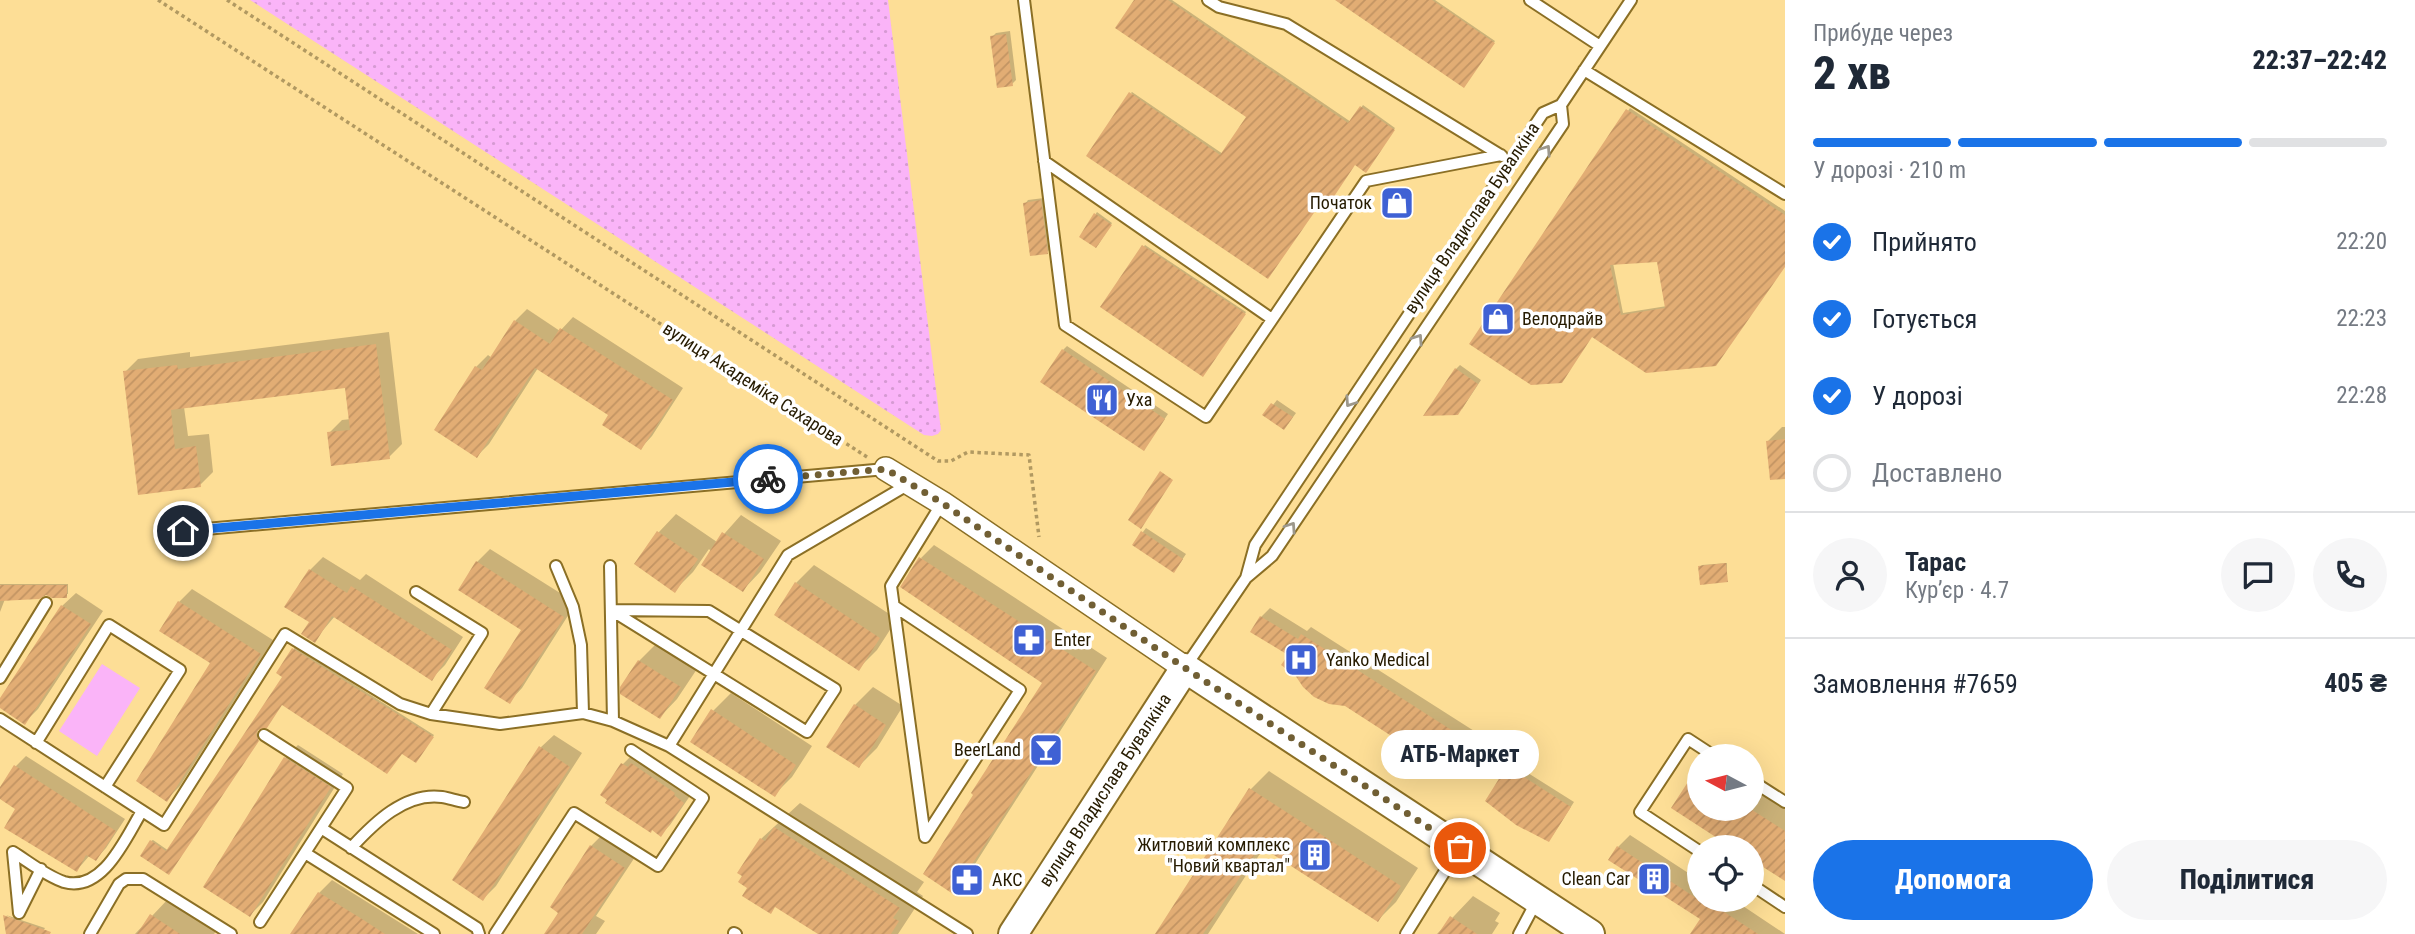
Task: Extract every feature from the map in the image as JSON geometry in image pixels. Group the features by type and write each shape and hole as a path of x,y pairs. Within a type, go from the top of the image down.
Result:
{"street":[{"path":"886,469 942,503 1185,668 1590,934"},
{"name":"вулиця Владислава Бувалкіна","path":"1013,934 1185,668"}],"lane":[{"path":"1024,0 1065,325 1206,417 1366,181 1506,158"},
{"path":"1208,0 1219,7 1286,24 1506,158"},
{"path":"1531,0 1600,46"},
{"path":"1561,105 1631,0"},
{"path":"1584,70 1785,194"},
{"name":"вулиця Владислава Бувалкіна","path":"1185,668 1246,578 1272,556 1563,124 1561,105 1543,113 1506,158 1255,545 1246,578"},
{"path":"1044,161 1272,319"},
{"path":"183,531 886,469"},
{"path":"669,746 788,555 909,483"},
{"path":"894,606 1020,690 925,837 891,586 942,503"},
{"path":"556,566 573,607 581,645 583,713"},
{"path":"610,566 613,721"},
{"path":"416,592 482,633 431,714"},
{"path":"0,678 46,603"},
{"path":"611,610 709,611 835,689 807,732 611,610"},
{"path":"36,743 109,625 180,670 106,787"},
{"path":"0,719 164,825 285,634 400,704 431,714 500,724 583,713 613,721 669,746 967,934"},
{"path":"260,922 346,788 264,735"},
{"path":"1687,843 1640,813 1688,739 1696,744"},
{"path":"495,934 574,813 658,866 703,797 631,750"},
{"path":"1764,788 1785,802"},
{"path":"351,848 373,825 396,808 421,798 441,796 464,802"},
{"path":"41,869 19,913 13,852 61,881 86,881 99,876 108,865 142,811"},
{"path":"321,828 477,928 480,934"},
{"path":"1406,934 1460,848"},
{"path":"305,853 434,934"},
{"path":"90,934 119,884 135,878 150,883 231,934"},
{"path":"1764,893 1785,907"},
{"path":"1519,934 1538,899"}],"path":[{"name":"вулиця Академіка Сахарова","path":"158,0 886,469"},
{"path":"227,0 938,461 951,461 968,452 1029,455 1039,537"}],"shaded area":[{"path":"250,0 888,0 941,430 932,436 924,435"},
{"path":"102,664 140,688 97,756 59,731"}],"building":[{"path":"1134,0 1168,0 1348,123 1360,106 1395,130 1366,173 1355,165 1331,201 1325,197 1268,279 1086,156 1129,92 1220,155 1246,117 1115,28"},
{"path":"1335,0 1432,0 1495,43 1464,88"},
{"path":"1006,34 1013,86 997,88 990,36"},
{"path":"1626,109 1785,215 1785,267 1716,366 1646,373 1592,337 1562,383 1531,385 1469,344","holes":["1657,262 1665,308 1621,315 1610,265"]},
{"path":"1041,200 1048,254 1030,256 1023,203"},
{"path":"1094,213 1112,225 1096,248 1079,237"},
{"path":"1142,245 1246,314 1203,377 1100,307"},
{"path":"514,320 550,344 560,328 673,400 641,450 602,425 608,415 535,368 477,458 434,430 475,366 482,370"},
{"path":"376,344 390,459 331,466 327,432 350,430 345,388 171,410 175,449 196,446 201,487 138,495 123,371 177,365 178,369"},
{"name":"Уха","path":"1062,349 1165,419 1144,451 1040,382"},
{"path":"1455,368 1478,384 1458,415 1423,416"},
{"path":"1271,403 1293,417 1284,430 1262,415"},
{"path":"1785,439 1785,479 1770,480 1766,441"},
{"path":"1160,471 1173,480 1141,529 1128,520"},
{"path":"657,531 698,559 675,593 634,564"},
{"path":"1141,531 1183,559 1174,573 1132,545"},
{"path":"722,532 764,559 743,592 701,565"},
{"path":"919,557 1096,671 953,894 923,874 1042,683 900,587"},
{"path":"476,561 564,617 510,704 484,688 521,630 458,590"},
{"path":"1726,563 1728,582 1700,585 1698,566"},
{"path":"309,569 347,593 351,586 452,650 432,681 332,616 315,643 301,634 309,622 284,607"},
{"path":"795,582 880,638 859,671 774,615"},
{"path":"0,585 67,585 67,598 52,598 46,595 39,599 0,601"},
{"path":"178,601 261,654 167,802 136,781 210,663 159,631"},
{"path":"61,605 91,624 25,725 0,708 0,698"},
{"path":"1260,616 1298,639 1301,634 1475,745 1455,777 1443,769 1412,759 1393,737 1345,706 1329,704 1314,697 1295,675 1281,665 1288,655 1250,632"},
{"path":"292,648 434,737 416,763 402,754 387,774 282,705 267,728 258,730 256,735 259,741 169,875 140,856 150,840 166,851 282,677 276,673"},
{"path":"638,660 681,687 660,719 620,694 620,687"},
{"path":"854,704 886,725 859,768 826,747"},
{"path":"711,709 796,765 775,797 690,742"},
{"path":"539,746 570,767 483,901 452,880"},
{"path":"284,757 331,787 250,917 203,887"},
{"path":"621,763 628,767 631,763 675,793 684,803 661,837 605,803 607,800 600,795"},
{"path":"14,765 116,831 96,861 86,855 77,872 4,828 15,809 0,799 0,787"},
{"path":"1507,766 1571,807 1549,842 1516,825 1485,801"},
{"path":"1687,783 1687,818 1671,808"},
{"name":"Житловий комплекс \"Новий квартал\"","path":"1249,788 1401,886 1378,922 1260,846 1203,934 1155,934"},
{"path":"1764,818 1785,831 1785,881 1764,868 1764,835 1713,835 1691,821 1764,821"},
{"path":"774,827 900,908 893,918 899,921 891,934 818,934 775,907 771,914 742,896 747,888 738,882 742,876 737,873 760,838 765,841"},
{"path":"590,845 625,868 582,934 544,934 558,913 550,907"},
{"path":"1617,846 1687,892 1687,911 1608,860"},
{"path":"318,892 362,919 385,934 290,934"},
{"path":"1689,912 1724,912 1758,934 1690,934 1700,919"},
{"path":"150,914 180,934 137,934"},
{"path":"3,915 51,932 6,934"},
{"path":"1450,916 1477,934 1438,934"}],"way so far":[{"path":"768,479 886,469 942,503 1185,668 1460,848"}],"place":[{"name":"Початок","path":"1397,203"},
{"name":"Велодрайв","path":"1498,319"},
{"name":"Уха","path":"1102,400"},
{"name":"Enter","path":"1029,640"},
{"name":"Yanko Medical","path":"1301,660"},
{"name":"BeerLand","path":"1046,750"},
{"name":"АТБ-Маркет","path":"1460,848"},
{"name":"Житловий комплекс \"Новий квартал\"","path":"1315,855"},
{"name":"Clean Car","path":"1654,879"},
{"name":"АКС","path":"967,880"}],"route":[{"path":"183,531 768,479"}]}
